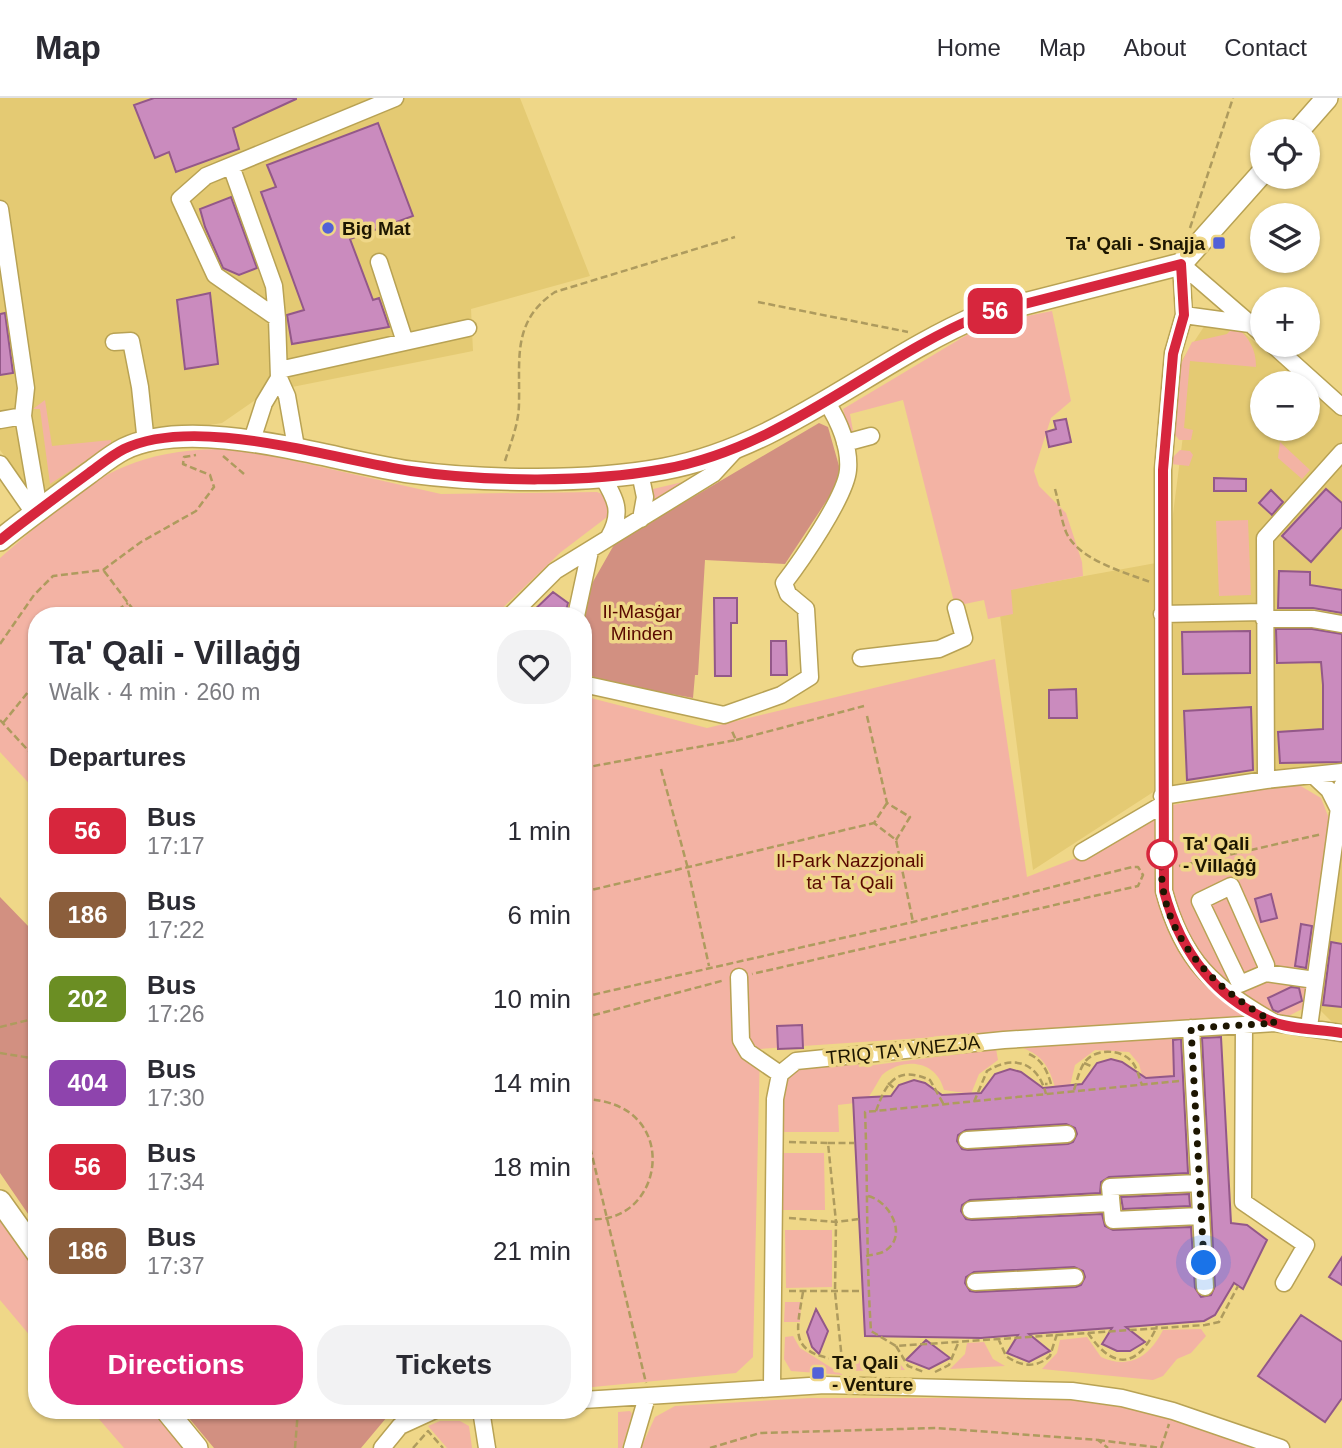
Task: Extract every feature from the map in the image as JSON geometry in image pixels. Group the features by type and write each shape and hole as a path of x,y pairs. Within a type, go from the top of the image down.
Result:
{"main road":[{"path":"1308,119 1326,98"},
{"path":"0,540 124,449 184,438 252,440 411,472 500,478 601,476 668,469 737,449 827,403 921,345 981,315 1187,259 1250,187"},
{"path":"0,1201 28,1240"},
{"path":"173,1419 197,1448"}],"street":[{"path":"277,317 215,275 180,199 206,176 395,98"},
{"path":"232,166 274,286 279,374 287,396 296,447"},
{"path":"0,209 26,388 23,416 36,511"},
{"path":"1187,259 1184,315 1173,354 1164,444 1161,587 1164,891 1171,918 1187,952 1238,1002 1275,1023"},
{"path":"1187,259 1250,323"},
{"path":"379,262 405,342"},
{"path":"1184,315 1250,328"},
{"path":"252,440 264,403 279,374 468,328"},
{"path":"114,342 131,341 140,387 146,443"},
{"path":"1286,357 1342,407"},
{"path":"592,686 724,715 781,695 810,677 806,610 788,594 784,583 841,494 848,470 845,443 827,403"},
{"path":"0,420 23,416"},
{"path":"845,443 871,436"},
{"path":"519,607 555,571 713,474 737,449"},
{"path":"1266,780 1265,538 1342,452"},
{"path":"0,464 36,511"},
{"path":"634,474 645,497 641,519"},
{"path":"618,512 634,474"},
{"path":"601,476 617,500 617,524 608,539"},
{"path":"578,607 590,551"},
{"path":"861,658 939,649 964,638 956,608"},
{"path":"1163,614 1264,615 1342,624"},
{"path":"1082,852 1162,800 1266,780 1342,772"},
{"path":"1313,775 1329,790 1339,810"},
{"path":"1308,1027 1342,786"},
{"path":"1266,969 1231,886 1200,901 1240,984 1266,969 1316,976"},
{"path":"739,977 741,1040 748,1052 780,1074 773,1142 772,1386"},
{"name":"TRIQ TA' VNEZJA","path":"780,1074 796,1061 1004,1040 1275,1023 1342,1033"},
{"path":"1244,1025 1243,1202 1306,1245 1284,1283"},
{"path":"1191,1028 1205,1287"},
{"path":"967,1140 1068,1134"},
{"path":"1198,1182 1110,1187 1110,1203 1112,1220 1200,1216"},
{"path":"971,1210 1110,1203"},
{"path":"975,1282 1074,1277"},
{"path":"592,1400 772,1386 1072,1391 1122,1398 1173,1410 1281,1448"},
{"path":"632,1448 647,1397"},
{"path":"382,1448 400,1426 415,1419"},
{"path":"482,1419 487,1448"}],"path":[{"path":"1187,259 1186,239 1233,98"},
{"path":"500,478 516,425 520,346 526,323 539,303 568,288 735,237"},
{"path":"758,302 914,333 921,345"},
{"path":"0,644 34,595 53,576 103,570 141,542 196,511 214,487 210,475 183,464 184,457 201,455"},
{"path":"216,456 234,463 244,474"},
{"path":"1055,489 1066,533 1075,544 1112,567 1161,587"},
{"path":"103,570 131,607"},
{"path":"122,607 128,603"},
{"path":"28,691 1,722 28,750"},
{"path":"592,766 736,740 864,706"},
{"path":"724,715 736,740"},
{"path":"867,716 887,803 910,817 896,840"},
{"path":"661,769 687,865 709,967"},
{"path":"592,890 874,822 887,803"},
{"path":"874,822 896,840 913,922"},
{"path":"1200,862 1336,831"},
{"path":"592,995 913,922 1132,867 1138,867 1143,875 1138,886 739,977 592,1016"},
{"path":"0,1027 28,1020"},
{"path":"0,1053 28,1058"},
{"path":"1025,1053 1038,1059 1045,1067 1051,1084 1044,1085"},
{"path":"1074,1091 1084,1063 1095,1054 1119,1053 1132,1061 1142,1085"},
{"path":"1084,1063 1093,1067"},
{"path":"974,1102 987,1071 997,1065 1029,1066 1042,1078 1046,1094"},
{"path":"875,1112 888,1083 903,1075 922,1077 936,1087 944,1105"},
{"path":"888,1083 895,1089"},
{"path":"592,1099 624,1107 640,1120 652,1144 653,1166 647,1187 623,1212 606,1218 592,1218"},
{"path":"791,1142 854,1143"},
{"path":"828,1143 836,1222 835,1292 840,1360 847,1386"},
{"path":"592,1157 644,1370 647,1397"},
{"path":"865,1256 884,1251 893,1241 895,1232 891,1210 880,1199 868,1196"},
{"path":"794,1217 836,1222 859,1219"},
{"path":"1205,1325 1219,1322 1238,1286"},
{"path":"772,1291 862,1291"},
{"path":"803,1292 797,1328 799,1341 811,1354 840,1360"},
{"path":"1088,1331 1106,1355 1124,1360 1137,1357 1146,1349 1157,1326"},
{"path":"998,1338 1006,1356 1024,1365 1037,1364 1050,1356 1057,1334"},
{"path":"896,1346 904,1361 922,1371 943,1369 952,1360 959,1341"},
{"path":"1106,1355 1109,1348"},
{"path":"710,1448 760,1433 936,1428 1098,1440 1162,1448 1173,1410"},
{"path":"295,1448 297,1419"},
{"path":"413,1448 428,1431 443,1448"},
{"path":"1098,1440 1108,1448"}],"shaded area":[{"path":"0,98 520,98 590,276 471,309 473,351 267,392 222,423 122,440 35,499 0,450"},
{"path":"1209,319 1236,326 1250,338 1250,357 1272,357 1289,371 1250,371 1250,441 1320,441 1320,398 1342,417 1342,769 1161,787 1033,870 997,592 1167,561 1184,428 1182,360"},
{"path":"1342,847 1342,1028 1337,1027 1319,1009"}],"green space":[{"path":"1052,311 1071,401 1051,418 1034,471 1039,486 1066,513 1082,562 1083,576 1011,590 1013,614 988,619 984,600 955,606 903,400 850,414 853,431 849,433 843,409 970,333 1002,321"},
{"path":"1235,326 1244,335 1250,343 1250,357 1255,357 1256,367 1190,361 1184,428 1193,430 1191,440 1179,440 1173,432 1181,364 1192,342 1227,334"},
{"path":"45,400 52,446 111,440 111,444 50,484 40,409 33,409"},
{"name":"Il-Masġar Minden","path":"819,423 828,427 841,473 837,485 785,564 705,560 698,675 695,675 693,698 600,681 592,676 592,607 585,607 590,587 615,543"},
{"path":"1280,442 1310,470 1302,479 1278,458"},
{"path":"218,449 251,451 441,494 597,492 609,497 615,511 561,552 503,607 28,607 28,782 0,752 0,558 51,514 98,480 123,467 150,458"},
{"path":"1180,450 1190,451 1193,455 1189,466 1171,464 1172,458"},
{"path":"708,476 654,508 653,489"},
{"path":"1248,520 1251,595 1219,596 1216,521"},
{"name":"Il-Park Nazzjonali ta' Ta' Qali","path":"995,659 1027,877 1094,851 1173,805 1294,782 1321,798 1330,821 1304,1008 1275,1023 1215,1018 760,1049 753,1357 736,1373 592,1387 592,698 707,728"},
{"path":"0,897 28,926 28,1214 0,1173"},
{"path":"1173,1036 1174,1076 1143,1079 1139,1064 1129,1052 1095,1050 1075,1065 1070,1086 1055,1087 1044,1063 1023,1048"},
{"path":"996,1049 998,1060 979,1074 971,1094 944,1090 934,1072 927,1067 909,1064 891,1069 882,1075 867,1099 838,1105 839,1132 780,1132 780,1106 785,1082 796,1069 858,1061 859,1067"},
{"path":"778,1153 824,1153 825,1210 779,1210"},
{"path":"0,1213 28,1248 28,1333 0,1300"},
{"path":"785,1230 832,1230 832,1287 786,1288"},
{"path":"785,1302 801,1302 800,1322 784,1322"},
{"path":"1201,1329 1206,1336 1191,1353 1177,1359 1163,1376 1153,1380 1042,1369 1057,1353 1060,1340 1087,1337 1101,1357 1121,1362 1138,1358 1145,1353 1163,1330"},
{"path":"793,1336 800,1348 843,1375 791,1371 784,1359 785,1337"},
{"path":"984,1342 993,1359 1005,1366 950,1369 965,1354 967,1343"},
{"path":"896,1359 905,1370 846,1371 846,1361"},
{"path":"810,1398 1069,1398 1141,1411 1258,1448 641,1448 655,1417 675,1406"},
{"path":"630,1411 632,1414 622,1448 618,1448 618,1412"},
{"path":"99,1419 163,1419 187,1448 124,1448"},
{"path":"190,1419 385,1419 361,1448 214,1448"},
{"path":"440,1421 460,1421 469,1426 472,1448 447,1448 428,1426"}],"building":[{"path":"154,98 296,99 233,128 239,149 176,172 169,152 155,158 134,105"},
{"name":"Big Mat","path":"378,123 413,216 350,239 373,300 379,298 389,327 292,344 287,315 304,310 261,192 276,187 267,165"},
{"path":"231,197 257,268 239,275 223,268 200,209"},
{"path":"210,293 218,364 185,369 177,300"},
{"path":"5,313 13,373 0,375 0,314"},
{"path":"1066,419 1071,442 1049,447 1046,432 1056,429 1054,421"},
{"path":"1214,478 1246,479 1246,491 1214,491"},
{"path":"1326,489 1342,503 1342,527 1311,562 1282,536"},
{"path":"1271,490 1283,502 1272,515 1259,503"},
{"path":"1279,571 1310,572 1310,585 1342,590 1342,613 1313,608 1278,608"},
{"path":"553,592 568,603 567,607 537,607"},
{"path":"714,598 737,598 737,623 731,623 731,676 715,676"},
{"path":"1276,629 1312,629 1342,634 1342,762 1280,763 1278,732 1323,729 1323,685 1321,662 1277,663"},
{"path":"1250,631 1250,673 1183,674 1182,632"},
{"path":"771,641 786,641 787,675 771,675"},
{"path":"1076,689 1077,718 1049,718 1049,690"},
{"path":"1251,707 1253,770 1187,780 1184,711"},
{"path":"1271,894 1277,918 1261,922 1255,899"},
{"path":"1301,924 1312,926 1306,968 1295,966"},
{"path":"1331,942 1342,944 1342,1007 1323,1005"},
{"path":"1291,987 1299,988 1302,1001 1278,1012 1273,1010 1268,998"},
{"path":"802,1025 803,1048 778,1049 777,1026"},
{"path":"1221,1037 1231,1223 1247,1225 1267,1240 1243,1289 1234,1283 1215,1315 1204,1321 1126,1327 1145,1342 1130,1351 1117,1351 1102,1344 1112,1328 1029,1334 1050,1351 1029,1362 1007,1353 1018,1335 981,1338 865,1336 853,1098 891,1096 899,1085 914,1080 925,1083 942,1095 981,1093 995,1074 1010,1069 1021,1072 1043,1088 1082,1084 1097,1063 1111,1059 1122,1062 1146,1078 1174,1076 1173,1040 1181,1039 1188,1173 1109,1177 1101,1182 1100,1193 970,1200 962,1205 961,1211 966,1219 972,1220 1102,1214 1105,1226 1113,1230 1191,1227 1195,1288 1201,1297 1211,1295 1215,1286 1202,1038","holes":["1066,1124 1075,1128 1077,1134 1073,1142 1068,1144 968,1150 962,1149 957,1141 958,1135 966,1130","1074,1267 1083,1271 1085,1277 1081,1285 1076,1287 976,1292 970,1291 965,1283 966,1277 974,1272"]},
{"path":"1189,1194 1190,1206 1123,1209 1121,1197"},
{"path":"1342,1257 1342,1285 1329,1277"},
{"path":"816,1309 828,1331 819,1354 812,1347 807,1332"},
{"path":"1301,1315 1342,1342 1342,1398 1325,1422 1258,1376"},
{"path":"926,1340 950,1358 929,1369 906,1360"}],"bus line":[{"name":"56","path":"0,540 124,449 160,439 252,440 296,447 375,466 447,476 594,477 668,469 737,449 770,433 827,403 951,327 981,315 1181,264 1184,315 1173,354 1163,470 1161,860 1164,891 1171,918 1187,952 1213,981 1238,1002 1275,1023 1342,1033"}],"place":[{"name":"Big Mat","path":"328,228"},
{"name":"Ta' Qali - Snajja","path":"1219,243"},
{"name":"Ta' Qali - Villaġġ","path":"1162,854"},
{"name":"Ta' Qali - Venture","path":"818,1373"}],"route":[{"path":"1162,854 1164,891 1171,918 1187,952 1213,981 1238,1002 1275,1023 1191,1028 1204,1263"}]}
